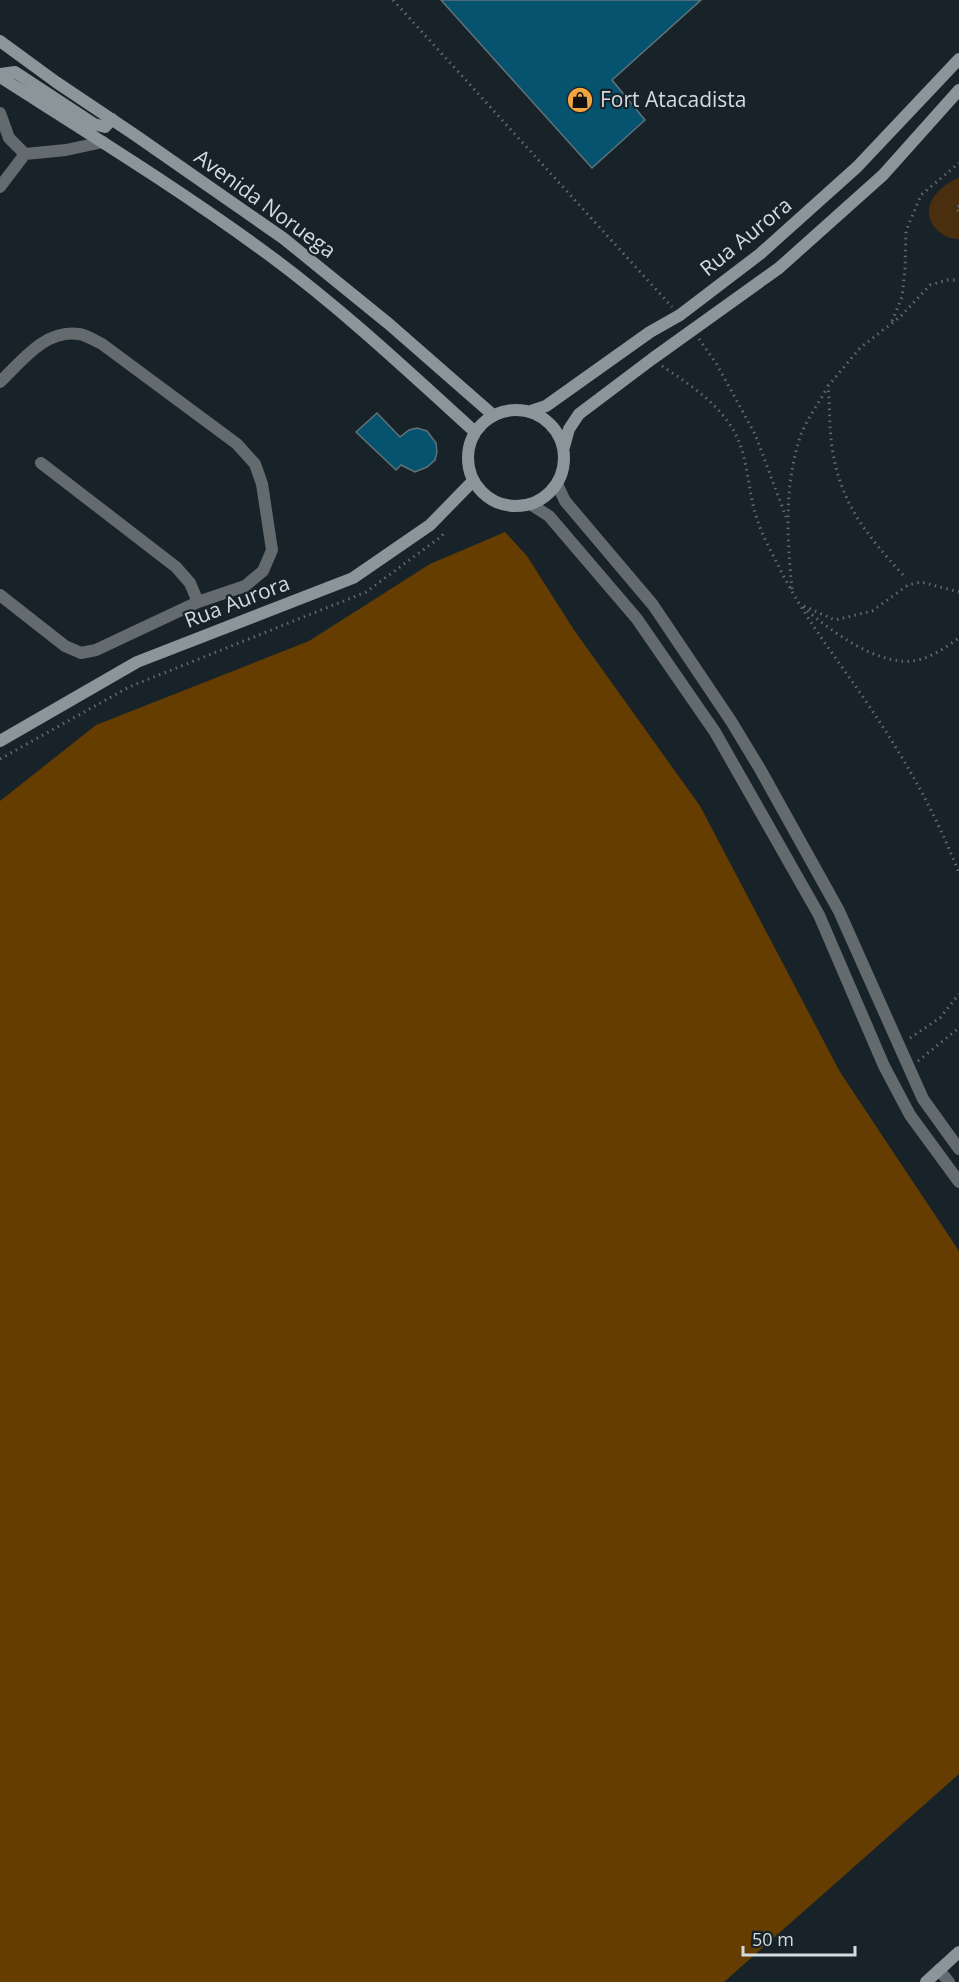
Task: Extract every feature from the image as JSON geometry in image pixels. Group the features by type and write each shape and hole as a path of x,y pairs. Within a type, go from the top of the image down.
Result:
{"street":[{"name":"Avenida Noruega","path":"0,41 270,229 389,324 493,415"},
{"name":"Rua Aurora","path":"531,411 546,406 650,332 680,315 760,254 857,168 959,59"},
{"path":"0,76 15,72 94,124 105,127 112,119"},
{"name":"Avenida Noruega","path":"0,76 176,190 270,256 375,341 475,432"},
{"name":"Rua Aurora","path":"564,447 569,429 577,416 779,268 882,175 959,90"},
{"path":"0,112 9,138 25,154"},
{"path":"0,187 25,154 66,150 103,142"},
{"path":"176,190 183,190 193,195 253,238 262,241 270,229"},
{"path":"0,382 42,342 57,334 81,334 102,344 228,438 255,464 262,484 272,550 263,571 245,586 198,602 96,650 81,653 65,646 0,595"},
{"path":"518,409 531,411 552,425 559,435 564,447 563,472 557,484 539,501 514,507 502,505 480,491 473,481 469,469 470,444 475,432 493,415 518,409"},
{"path":"41,463 176,567 190,583 198,602"},
{"name":"Rua Aurora","path":"0,741 137,662 353,578 430,525 473,481"},
{"path":"557,484 565,501 653,604 731,721 839,911 923,1099 959,1149"},
{"path":"530,504 549,516 637,619 715,732 819,915 884,1066 910,1115 959,1182"},
{"path":"926,1982 959,1952"},
{"path":"939,1970 949,1982"}],"path":[{"path":"393,0 680,315"},
{"path":"892,322 902,297 906,231 921,195 959,163"},
{"path":"959,206 956,208 959,212"},
{"path":"792,590 786,517 789,486 801,435 828,386 860,348 912,306 930,285 947,280 959,280"},
{"path":"692,330 716,363 755,434 786,517"},
{"path":"652,359 696,389 730,423 749,476 757,521 792,590 864,698 927,799 959,873"},
{"path":"828,386 832,445 838,476 856,517 876,545 903,575"},
{"path":"0,759 129,687 366,592 442,536 446,527"},
{"path":"800,604 835,620 872,611 908,585 921,582 959,592"},
{"path":"800,604 824,626 863,648 894,660 916,661 934,655 959,638"},
{"path":"898,1046 940,1018 959,994"},
{"path":"908,1067 930,1053 959,1028"}],"shaded area":[{"path":"959,178 959,239 947,237 933,226 929,208 933,198 940,190"},
{"path":"505,532 527,556 574,630 700,806 840,1072 959,1251 959,1774 724,1982 0,1982 0,801 96,725 309,641 430,564"}],"building":[{"name":"Fort Atacadista","path":"441,0 701,0 612,80 645,120 592,168"},
{"path":"377,413 400,437 409,430 417,428 427,431 436,443 435,460 427,467 415,472 401,465 396,470 356,432"}],"place":[{"name":"Fort Atacadista","path":"580,100"}]}
